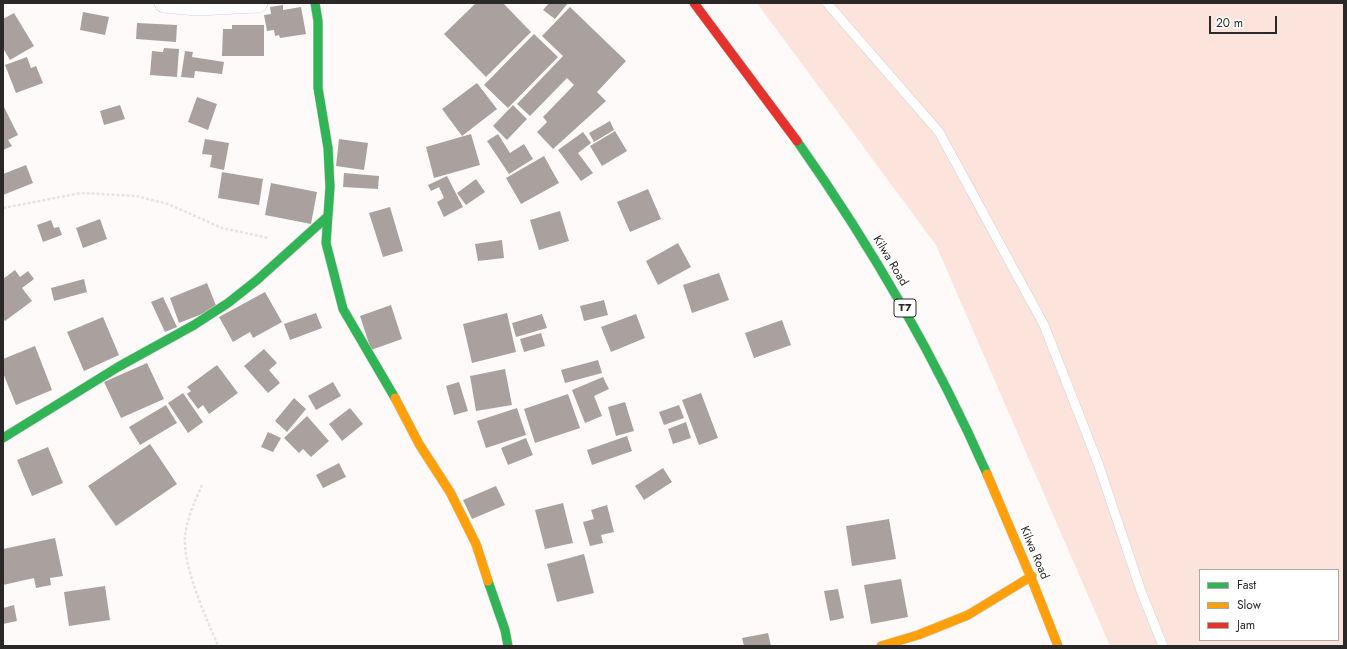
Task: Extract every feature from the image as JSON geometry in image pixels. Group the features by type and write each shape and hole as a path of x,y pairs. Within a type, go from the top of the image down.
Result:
{"main road":[{"path":"315,3 318,21 318,88 328,148 330,187 326,242 343,309 389,385 419,444 450,492 476,544 505,630 508,646"},
{"name":"Kilwa Road","path":"694,3 801,145 868,247 904,308 964,425 1032,576 1058,646"},
{"path":"3,438 118,367 194,325 234,298 299,243 327,217"},
{"path":"881,646 918,635 942,624 968,615 1032,576"}],"street":[{"path":"164,3 198,5 258,3"}],"lane":[{"path":"827,3 939,132 1044,325 1098,463 1141,591 1163,646"}],"path":[{"path":"3,208 81,193 136,196 168,204 222,228 255,236 299,243"},
{"path":"202,485 193,506 185,537 188,564 218,646"}],"shaded area":[{"path":"757,3 1344,3 1344,646 1110,646 936,245"}],"building":[{"path":"476,3 503,3 531,32 486,77 444,34"},
{"path":"549,3 568,3 555,19 543,10"},
{"path":"283,5 283,10 301,7 306,34 280,38 279,35 275,36 274,30 267,31 264,15 271,14 270,7"},
{"path":"570,7 626,61 597,92 606,101 553,149 537,132 547,122 543,117 574,85 567,78 530,116 517,104 563,56 542,36"},
{"path":"83,12 109,17 105,35 80,30"},
{"path":"14,13 34,46 10,60 3,48 3,19"},
{"path":"137,23 177,25 176,42 136,39"},
{"path":"232,25 264,25 264,56 222,56 223,29 232,29"},
{"path":"534,34 558,57 508,108 484,85"},
{"path":"164,48 179,49 177,77 150,75 152,51 163,52"},
{"path":"185,51 193,52 192,57 224,62 222,74 195,71 194,78 181,77"},
{"path":"27,57 31,68 36,66 43,83 16,93 5,65"},
{"path":"477,83 497,109 462,136 442,109"},
{"path":"197,97 217,104 208,130 188,122"},
{"path":"3,105 18,135 8,140 12,146 3,150"},
{"path":"120,105 125,119 104,125 100,111"},
{"path":"513,105 527,119 507,140 493,126"},
{"path":"610,121 614,130 594,142 589,133"},
{"path":"615,131 627,151 602,166 590,146"},
{"path":"583,132 591,143 578,153 593,173 581,181 558,150"},
{"path":"471,134 480,165 434,178 426,147"},
{"path":"498,134 510,153 524,144 533,159 509,174 487,141"},
{"path":"205,139 229,143 224,170 210,167 212,155 202,154"},
{"path":"339,139 368,143 364,170 336,166"},
{"path":"544,156 559,183 521,204 506,178"},
{"path":"26,165 33,183 3,195 3,174"},
{"path":"222,172 263,179 259,205 218,198"},
{"path":"344,173 379,176 378,189 343,187"},
{"path":"447,176 463,207 444,217 437,202 444,198 439,187 431,191 428,185"},
{"path":"476,179 485,192 466,205 457,193"},
{"path":"271,183 317,192 311,224 265,215"},
{"path":"648,189 661,219 630,232 617,202"},
{"path":"390,207 403,251 383,257 369,213"},
{"path":"560,211 569,241 539,250 530,220"},
{"path":"100,219 107,239 83,248 76,228"},
{"path":"51,220 54,228 59,227 62,235 43,242 37,225"},
{"path":"502,240 504,258 478,261 475,244"},
{"path":"678,243 691,267 658,285 646,261"},
{"path":"15,270 20,277 28,271 34,279 22,288 32,301 5,321 3,318 3,279"},
{"path":"719,273 729,300 692,313 683,285"},
{"path":"84,279 87,292 54,301 51,288"},
{"path":"207,283 217,308 179,323 170,298"},
{"path":"265,292 282,322 253,338 250,332 233,342 219,317"},
{"path":"163,297 177,327 165,332 151,302"},
{"path":"604,300 608,315 584,321 580,306"},
{"path":"391,305 402,339 371,350 360,316"},
{"path":"316,313 322,328 290,340 284,324"},
{"path":"507,313 516,352 472,363 463,324"},
{"path":"542,314 547,328 516,337 512,323"},
{"path":"636,314 645,338 611,352 601,327"},
{"path":"103,317 119,355 84,371 67,332"},
{"path":"782,320 791,345 754,358 745,333"},
{"path":"541,333 545,346 524,352 520,339"},
{"path":"35,346 52,390 16,405 3,373 3,359"},
{"path":"264,349 277,363 269,370 280,383 268,393 244,366"},
{"path":"598,360 602,373 565,383 561,370"},
{"path":"147,363 164,399 121,418 104,382"},
{"path":"217,365 238,393 209,414 203,405 198,409 187,394 191,391 187,387"},
{"path":"505,369 512,405 476,411 470,376"},
{"path":"603,377 609,389 594,396 602,416 585,423 572,390"},
{"path":"333,382 341,396 316,410 308,396"},
{"path":"459,382 468,411 454,415 446,386"},
{"path":"183,393 203,422 188,433 168,403"},
{"path":"701,393 718,438 699,445 682,400"},
{"path":"568,394 580,428 535,443 524,409"},
{"path":"294,398 306,409 287,432 275,421"},
{"path":"625,402 634,431 616,436 608,407"},
{"path":"166,405 177,423 140,445 129,427"},
{"path":"679,405 684,418 664,425 659,412"},
{"path":"350,408 363,424 342,441 329,424"},
{"path":"517,408 526,435 486,448 477,421"},
{"path":"307,416 329,441 311,457 303,449 299,453 284,438"},
{"path":"686,422 691,438 673,444 668,429"},
{"path":"268,432 281,438 273,452 261,447"},
{"path":"627,436 632,451 592,465 587,450"},
{"path":"526,438 533,455 508,465 501,448"},
{"path":"150,444 177,484 116,526 88,486"},
{"path":"48,447 63,483 32,496 17,460"},
{"path":"339,463 346,477 323,488 316,475"},
{"path":"663,468 672,482 644,500 635,486"},
{"path":"496,486 505,505 472,519 463,500"},
{"path":"563,503 573,543 545,549 535,510"},
{"path":"607,505 614,532 601,535 603,543 590,546 583,522 594,519 591,510"},
{"path":"889,519 896,559 852,566 846,526"},
{"path":"55,538 63,576 50,578 51,585 36,588 34,578 3,585 3,549"},
{"path":"584,554 594,593 557,602 547,564"},
{"path":"901,579 908,617 871,624 864,585"},
{"path":"105,586 110,620 69,626 64,592"},
{"path":"838,589 844,618 830,621 824,591"},
{"path":"14,605 17,621 3,624 3,608"},
{"path":"768,633 771,646 744,646 742,638"}],"traffic: fast":[{"path":"315,3 318,21 318,88 328,148 330,187 326,243 343,309 395,398"},
{"path":"797,141 851,221 924,344 987,474"},
{"path":"3,438 118,367 194,325 228,303 257,280 327,217"},
{"path":"488,581 505,630 508,646"}],"traffic: slow":[{"path":"395,398 419,444 450,492 476,544 488,581"},
{"path":"987,474 1058,646"},
{"path":"881,646 918,635 968,615 1032,576"}],"traffic: jam":[{"path":"694,3 797,141"}]}
